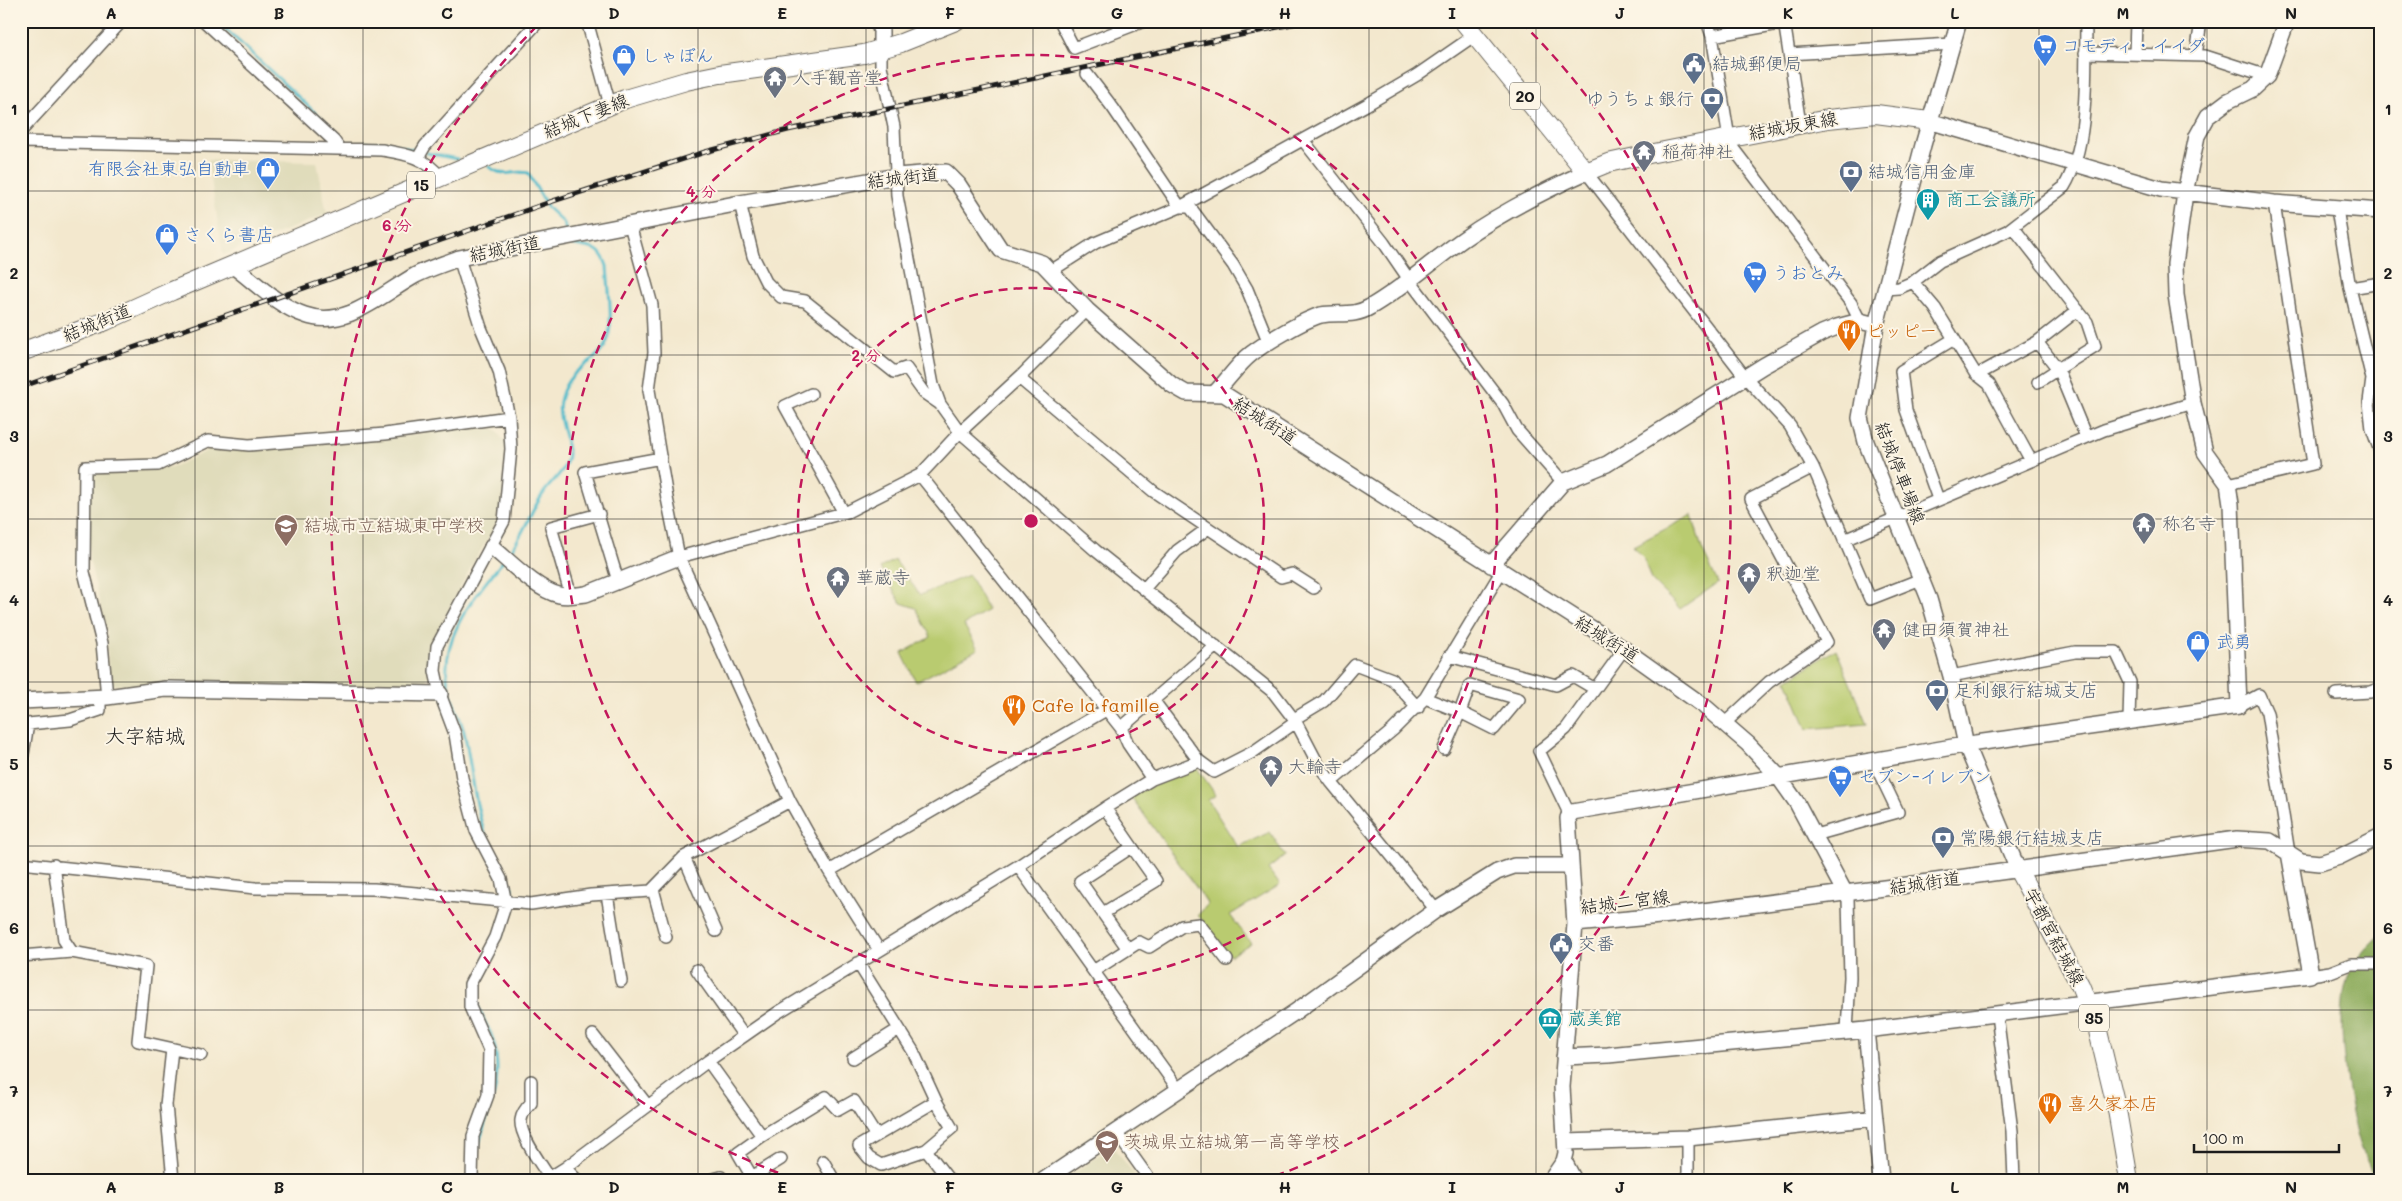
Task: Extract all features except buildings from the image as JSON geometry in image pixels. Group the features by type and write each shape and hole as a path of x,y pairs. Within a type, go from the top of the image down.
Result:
{"main road":[{"name":"結城下妻線","path":"232,266 610,105 686,81 881,50 956,21"},
{"name":"20","path":"1464,21 1586,172"},
{"name":"結城坂東線","path":"1586,172 1616,161 1800,124 1876,114 1929,121"},
{"name":"結城街道","path":"21,352 106,321 232,266"},
{"name":"宇都宮結城線","path":"2018,870 2088,1003 2104,1054 2117,1110 2129,1180"}],"street":[{"path":"21,131 122,21"},
{"path":"204,21 334,141 339,148"},
{"path":"418,158 425,146 539,21"},
{"path":"587,21 610,105"},
{"path":"878,21 881,31 881,66 891,108 898,176 897,196 919,320 933,385 940,404 960,432 1096,550 1272,692 1295,720 1318,764 1331,782 1436,910"},
{"path":"1060,21 1074,48 1144,21"},
{"path":"1707,21 1712,36 1732,147 1851,303 1860,320"},
{"name":"結城停車場線","path":"1959,21 1929,121 1876,325 1860,418 1862,429 1921,579 1951,676 1966,745 2018,870"},
{"path":"1885,289 1899,288 1913,282 1940,261 2013,227 2064,188 2074,164 2079,144 2084,103 2086,21"},
{"path":"2135,54 2136,21"},
{"path":"2196,56 2201,21"},
{"path":"2239,706 2231,504 2228,484 2205,452 2193,403 2176,294 2175,264 2184,193 2196,136 2208,116 2228,101 2253,90 2266,76 2287,21"},
{"path":"1712,36 1784,22 1800,124"},
{"path":"1051,271 1095,243 1180,207 1303,140 1417,75 1475,35"},
{"path":"1789,54 1952,44"},
{"path":"2085,53 2206,56 2266,76"},
{"path":"1087,74 1113,108 1180,207"},
{"path":"1929,121 2142,185 2184,193 2274,203 2381,211"},
{"path":"1303,140 1361,213 1503,404 1517,430 1563,482"},
{"path":"21,142 382,150 418,158 433,167 440,177"},
{"name":"結城街道","path":"232,266 286,306 304,315 330,318 355,311 416,275 459,258 740,203 898,176 946,172 958,184 1001,250 1032,258 1051,271 1087,310 1165,379 1183,392 1224,394 1624,649 1725,723 1760,754 1778,776 1797,803 1845,893 2237,839 2270,841 2301,861 2320,863 2339,857 2381,836"},
{"path":"1215,393 1251,354 1269,343 1306,321 1322,315 1352,314 1368,308 1410,281 1463,239 1499,217 1586,172 1746,378 1790,426 1813,468 1870,599 1921,579"},
{"path":"740,203 754,256 766,282 781,297 805,301 894,372 906,368 924,393 940,404"},
{"path":"2228,484 2313,464 2274,203"},
{"path":"1180,207 1190,207 1233,265 1247,289 1269,343"},
{"path":"2337,209 2350,288 2372,379 2369,402 2377,427 2381,454"},
{"path":"630,225 652,305 654,353 649,390 679,557 790,801 829,871 879,950"},
{"path":"2013,227 2087,322 2095,346 2038,382"},
{"path":"459,258 481,328 494,356 509,417 511,449 504,521 492,547 437,646 435,671 440,694 455,734 462,778 476,831 501,879 506,903 496,937 470,984 470,1007 489,1050 488,1095 473,1136 472,1180"},
{"path":"1913,282 1935,308 1977,375 1989,384 2030,459"},
{"path":"2350,288 2381,283"},
{"path":"492,547 545,590 559,595 571,596 586,594 679,557 844,513 920,475 960,432 1019,378 1087,310"},
{"path":"1977,375 2037,342 2078,310"},
{"path":"1331,782 1418,708 1426,698 1444,671 1449,656 1496,568 1563,482 1607,464 1822,333 1860,320 1876,325"},
{"path":"1938,499 1906,410 1901,371 1954,339"},
{"path":"2037,342 2058,369 2086,437"},
{"path":"1019,378 1153,491 1281,577 1292,574 1314,588"},
{"path":"811,394 785,406 844,513"},
{"path":"1844,540 2030,459 2086,437 2193,403"},
{"path":"21,754 23,754 28,724 70,720 100,710 103,697 102,643 84,572 85,467 158,466 208,441 249,445 385,434 509,417"},
{"path":"618,581 585,472 661,458"},
{"path":"1725,723 1769,682 1827,642 1751,499 1813,468"},
{"path":"920,475 1121,728 1128,744 1152,780"},
{"path":"571,596 551,527 599,514"},
{"path":"1144,589 1177,551 1207,529"},
{"path":"1121,728 1216,646"},
{"path":"1575,924 1568,815 1539,751 1566,729 1624,649"},
{"path":"1951,676 2075,652 2116,652 2130,682 2129,721"},
{"path":"1449,656 1556,685 1573,676 1595,689"},
{"path":"1153,700 1198,761 1214,772 1253,752 1324,701 1355,664 1392,679 1418,708"},
{"path":"1426,698 1460,712 1494,728 1519,699 1470,684 1460,712 1444,749"},
{"path":"2336,694 2370,692 2381,688"},
{"path":"21,701 103,697 166,689 440,694"},
{"path":"1568,815 1572,812 1873,760 2239,706 2259,695 2267,713 2310,975"},
{"path":"829,871 1106,710"},
{"path":"1815,835 1898,812 1873,760"},
{"path":"531,1081 531,1103 523,1112 521,1121 522,1131 548,1178 565,1168 744,1036 858,963 1018,866 1152,780 1198,761"},
{"path":"21,864 54,865 255,888 374,889 531,904 607,894 651,891 684,857 790,801"},
{"path":"1103,913 1156,881 1106,808"},
{"path":"1128,949 1080,881 1132,846"},
{"path":"684,857 716,931"},
{"path":"54,865 64,940 72,952"},
{"path":"1018,866 1095,970 1178,1089"},
{"path":"1044,1180 1114,1131 1295,1012 1436,910 1505,868 1514,866 1571,866"},
{"path":"653,889 666,937"},
{"path":"1845,893 1848,899 1850,977 1846,1031"},
{"name":"結城二宮線","path":"1564,1162 1566,1142 1562,1086 1575,924 1671,915 1845,893"},
{"path":"607,894 621,981"},
{"path":"1095,970 1139,942 1149,947 1182,926 1198,924 1227,960"},
{"path":"21,956 72,952 146,966 138,1041 201,1055"},
{"path":"858,963 926,1076 936,1101 952,1128 926,1150 881,1165 870,1158 859,1146 936,1101"},
{"path":"1564,1057 1608,1055 1866,1030 2310,975 2330,972 2351,964 2381,964"},
{"path":"697,970 744,1036"},
{"path":"1997,1015 2012,1131 2014,1180"},
{"path":"853,1058 899,1029"},
{"path":"1866,1030 1881,1180"},
{"path":"593,1035 648,1106"},
{"path":"172,1048 166,1105 173,1180"},
{"path":"708,1061 762,1136"},
{"path":"781,1159 752,1177 738,1153 826,1097 838,1110 854,1101 876,1136"},
{"path":"1566,1142 1688,1138 1875,1118"},
{"path":"1114,1131 1150,1180"},
{"path":"1688,1138 1688,1180"},
{"path":"926,1150 949,1180"},
{"path":"822,1161 834,1180"},
{"path":"1551,1180 1564,1162 1574,1180"},
{"path":"565,1168 577,1180"},
{"path":"710,1180 721,1176 722,1180"}],"shaded area":[{"name":"有限会社東弘自動車","path":"208,160 317,162 327,214 223,255"},
{"name":"結城市立結城東中学校","path":"476,425 494,428 506,443 500,518 471,567 429,647 428,677 423,688 414,690 115,685 111,681 108,672 107,632 89,559 89,478 93,473 171,468 209,450 385,439"},
{"name":"茨城県立結城第一高等学校","path":"1112,1146 1139,1180 1065,1180"}],"green space":[{"path":"1692,515 1702,549 1718,583 1680,609 1651,580 1643,557 1633,546"},
{"path":"895,560 920,595 969,575 988,610 964,625 978,649 916,682 902,653 931,637 916,608 901,603 880,568"},
{"path":"1836,649 1867,724 1807,729 1787,680"},
{"path":"1197,768 1216,795 1208,800 1238,847 1270,832 1285,856 1268,869 1280,885 1230,915 1251,943 1230,956 1198,915 1208,904 1130,795"},
{"path":"2381,934 2381,1180 2376,1180 2361,1146 2353,1117 2343,1052 2342,1029 2345,988 2350,972 2364,951"}],"waterway":[{"path":"217,21 337,133"},
{"path":"366,143 385,143 414,150"},
{"path":"427,153 457,159"},
{"path":"489,167 505,174 528,173 548,208 564,223 566,232"},
{"path":"508,554 514,547 540,499 566,464 568,453 559,411 565,387 576,373 600,353 608,339 610,329 607,266 604,258 592,248 569,243"},
{"path":"487,841 477,802 464,730 449,689 448,653 453,636 470,604 503,561"},
{"path":"504,872 512,889 512,899"},
{"path":"500,939 512,906"},
{"path":"475,995 495,1048 497,1074 493,1097"},
{"path":"478,1147 490,1105"}],"railway":[{"path":"21,387 550,202 705,152 788,130 1307,21"}],"place":[{"name":"コモディ・イイダ","path":"2045,67"},
{"name":"しゃぼん","path":"624,77"},
{"name":"結城郵便局","path":"1694,85"},
{"name":"人手観音堂","path":"775,99"},
{"name":"ゆうちょ銀行","path":"1712,120"},
{"name":"稲荷神社","path":"1644,173"},
{"name":"有限会社東弘自動車","path":"268,190"},
{"name":"結城信用金庫","path":"1851,193"},
{"name":"商工会議所","path":"1928,221"},
{"name":"さくら書店","path":"167,256"},
{"name":"うおとみ","path":"1755,294"},
{"name":"ピッピー","path":"1849,352"},
{"name":"称名寺","path":"2144,545"},
{"name":"結城市立結城東中学校","path":"286,547"},
{"name":"釈迦堂","path":"1749,595"},
{"name":"華蔵寺","path":"838,599"},
{"name":"健田須賀神社","path":"1884,651"},
{"name":"武勇","path":"2198,663"},
{"name":"足利銀行結城支店","path":"1937,712"},
{"name":"Cafe la famille","path":"1014,727"},
{"name":"大輪寺","path":"1271,788"},
{"name":"セブン-イレブン","path":"1840,798"},
{"name":"常陽銀行結城支店","path":"1943,859"},
{"name":"交番","path":"1561,965"},
{"name":"蔵美館","path":"1550,1040"},
{"name":"喜久家本店","path":"2050,1125"},
{"name":"茨城県立結城第一高等学校","path":"1107,1163"}],"district":[{"name":"大字結城","path":"145,736"}]}
